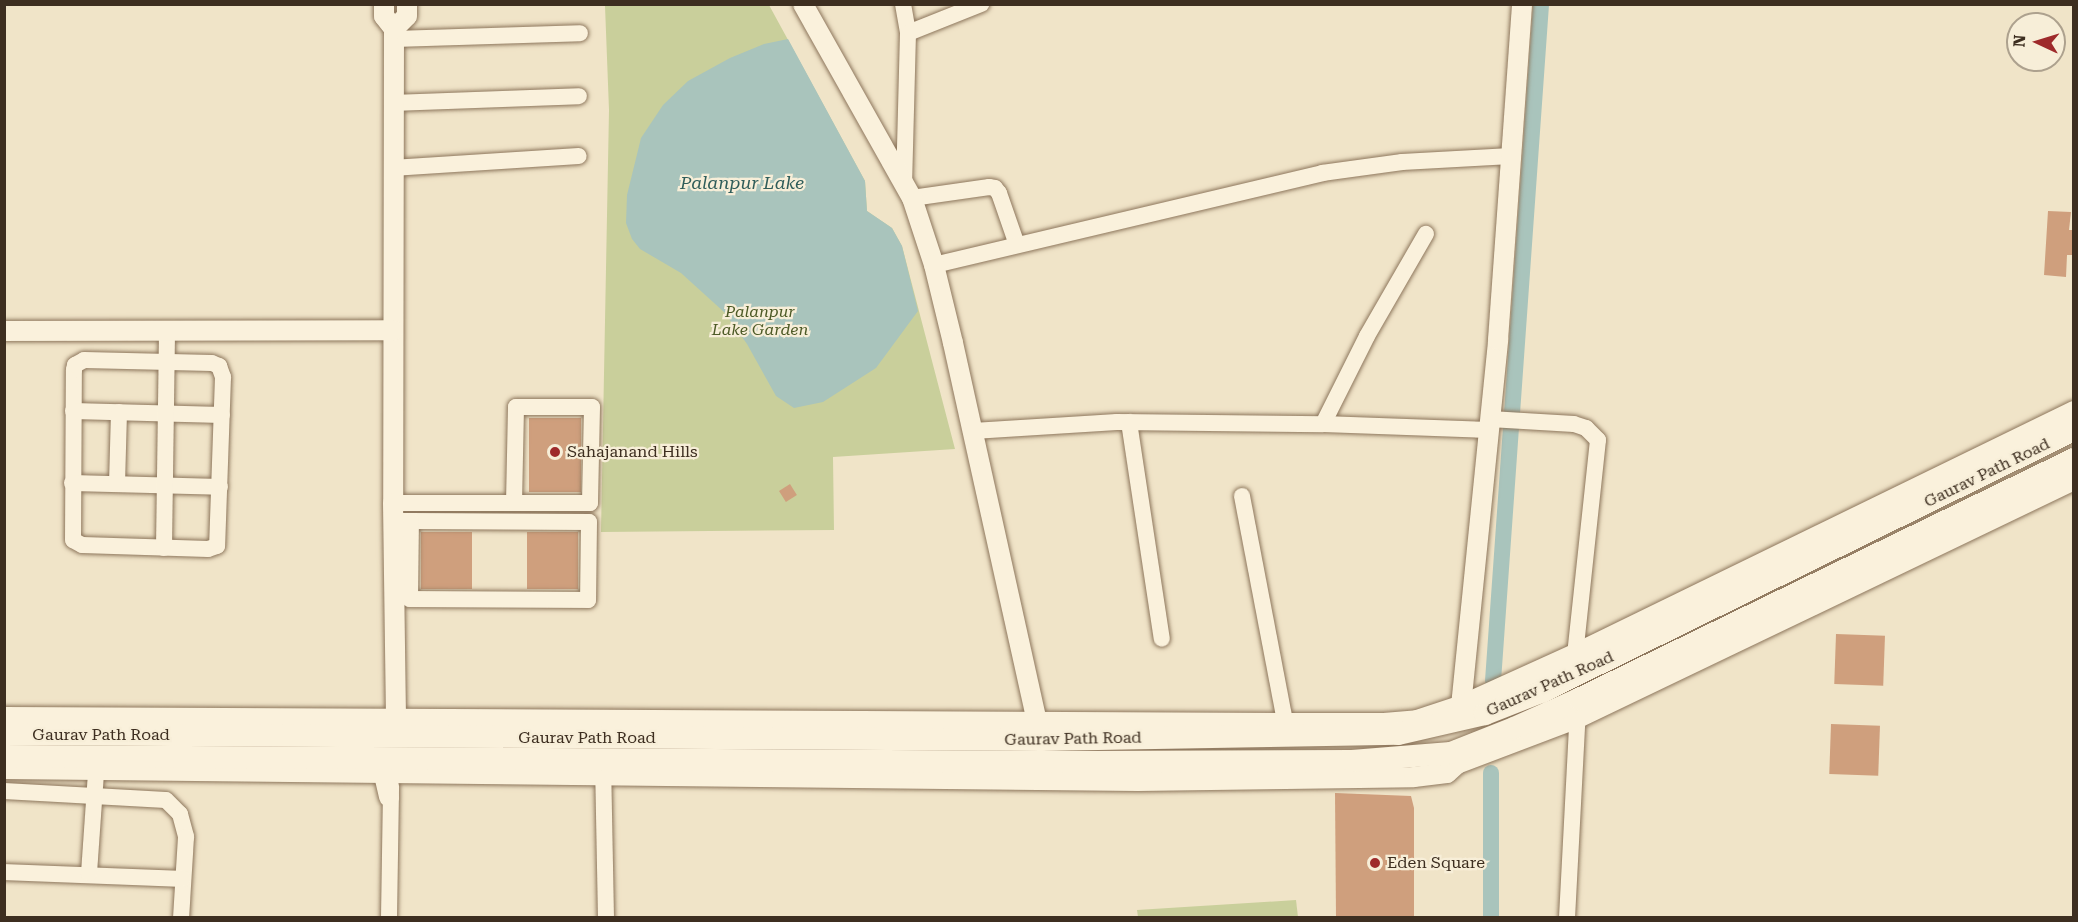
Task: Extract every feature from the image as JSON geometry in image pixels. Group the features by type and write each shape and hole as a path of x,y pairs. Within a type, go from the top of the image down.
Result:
{"main road":[{"name":"Gaurav Path Road","path":"4,756 97,763 388,746 1039,730 1286,728 1398,734 1461,713 1485,714 1541,692 2073,430"},
{"name":"Gaurav Path Road","path":"4,734 388,746 603,768 1046,762 1352,761 1457,757 1490,738 1514,728 1578,708 2073,459"},
{"path":"1507,705 1514,728"},
{"path":"1485,714 1490,738"}],"street":[{"path":"384,4 384,16 394,34 393,330 399,515 394,696 388,746 389,918"},
{"path":"394,34 406,16 407,4"},
{"path":"803,4 908,189 934,265 1046,762"},
{"path":"903,4 908,33 908,189"},
{"path":"908,33 981,4"},
{"path":"1461,713 1494,423 1522,4"},
{"path":"394,34 580,33"},
{"path":"392,103 579,96"},
{"path":"392,168 579,156"},
{"path":"934,265 1322,173 1402,162 1511,156"},
{"path":"908,189 995,188 999,193 1017,245"},
{"path":"1323,424 1367,336 1426,234"},
{"path":"4,331 393,330"},
{"path":"164,548 167,331"},
{"path":"79,362 212,363 219,366 223,376 217,546 208,549 76,544 71,534 73,411 74,370 79,362"},
{"path":"399,515 514,503 590,503 592,407 516,407 514,503"},
{"path":"73,411 222,415"},
{"path":"1461,713 1575,654 2073,411"},
{"path":"117,484 119,412"},
{"path":"973,431 1129,422 1323,424 1526,422 1574,424 1586,428 1598,440 1575,654"},
{"path":"1129,422 1162,639"},
{"path":"606,918 603,768 1126,780 1414,777 1447,773 1457,757 1578,708 2073,480"},
{"path":"72,483 220,487"},
{"path":"1242,496 1286,728"},
{"path":"399,515 589,522 588,600 410,599 399,515"},
{"path":"1567,918 1578,708"},
{"path":"4,717 388,746"},
{"path":"4,769 97,763 89,873"},
{"path":"4,791 166,800 180,814 186,837 181,918"},
{"path":"4,872 89,873 183,879"}],"green space":[{"name":"Palanpur Lake Garden","path":"769,5 865,181 867,211 892,228 902,246 955,449 833,457 834,530 601,532 609,110 605,6"},
{"path":"1296,900 1298,917 1138,917 1137,910"}],"water":[{"name":"Palanpur Lake","path":"788,39 865,181 867,211 892,228 902,246 918,311 876,368 823,402 794,408 776,396 747,344 724,312 681,273 640,249 632,239 626,223 627,195 641,138 663,105 688,81 730,58 764,44"}],"building":[{"path":"2048,211 2071,212 2069,230 2073,230 2073,255 2067,255 2066,277 2044,275"},
{"name":"Sahajanand Hills","path":"529,418 581,418 581,492 529,492"},
{"path":"790,484 797,495 786,502 779,491"},
{"path":"421,532 472,532 472,589 421,589"},
{"path":"527,532 578,532 578,589 527,589"},
{"path":"1836,634 1885,636 1883,686 1834,684"},
{"path":"1831,724 1880,726 1878,776 1829,774"},
{"name":"Eden Square","path":"1335,793 1411,796 1414,808 1414,918 1336,918"}],"waterway":[{"path":"1493,681 1541,4"},
{"path":"1491,773 1491,918"}],"place":[{"name":"Sahajanand Hills","path":"555,452"},
{"name":"Eden Square","path":"1375,863"}]}
